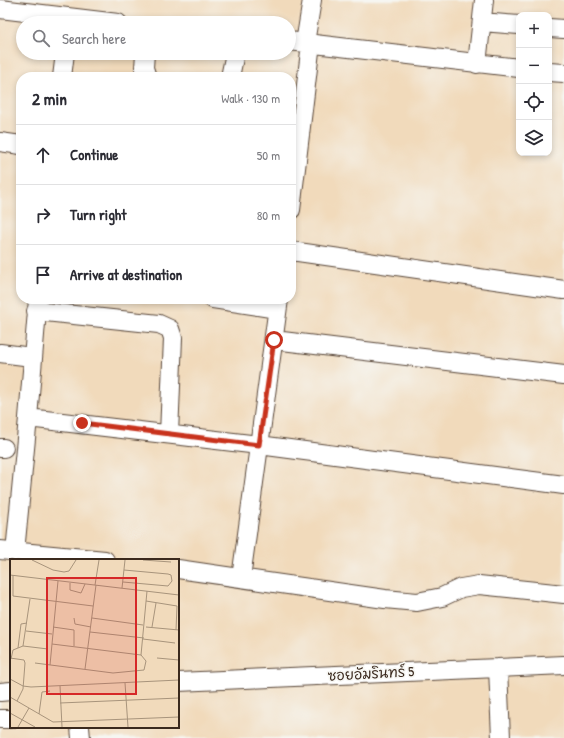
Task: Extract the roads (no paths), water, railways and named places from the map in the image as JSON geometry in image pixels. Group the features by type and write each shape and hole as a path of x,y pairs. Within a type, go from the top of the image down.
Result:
{"street":[{"path":"296,133 302,42 312,0"},
{"path":"477,64 484,0"},
{"path":"0,9 44,16"},
{"path":"482,22 516,25"},
{"path":"552,28 564,29"},
{"path":"302,42 516,68"},
{"path":"63,72 64,60"},
{"path":"145,60 145,72"},
{"path":"231,72 234,60"},
{"path":"552,72 564,73"},
{"path":"0,142 16,144"},
{"path":"296,252 564,290"},
{"path":"241,578 278,304"},
{"path":"94,559 8,551 28,418 37,305 159,324 170,329 173,338 169,434"},
{"path":"274,340 564,375"},
{"path":"0,353 32,357"},
{"path":"28,418 259,445 564,485"},
{"path":"179,569 385,599 417,602 442,597 462,588 479,585 564,594"},
{"name":"ซอยอัมรินทร์ 5","path":"179,682 564,665"},
{"path":"498,668 501,738"},
{"path":"0,692 10,691"},
{"path":"80,728 81,738"}]}
